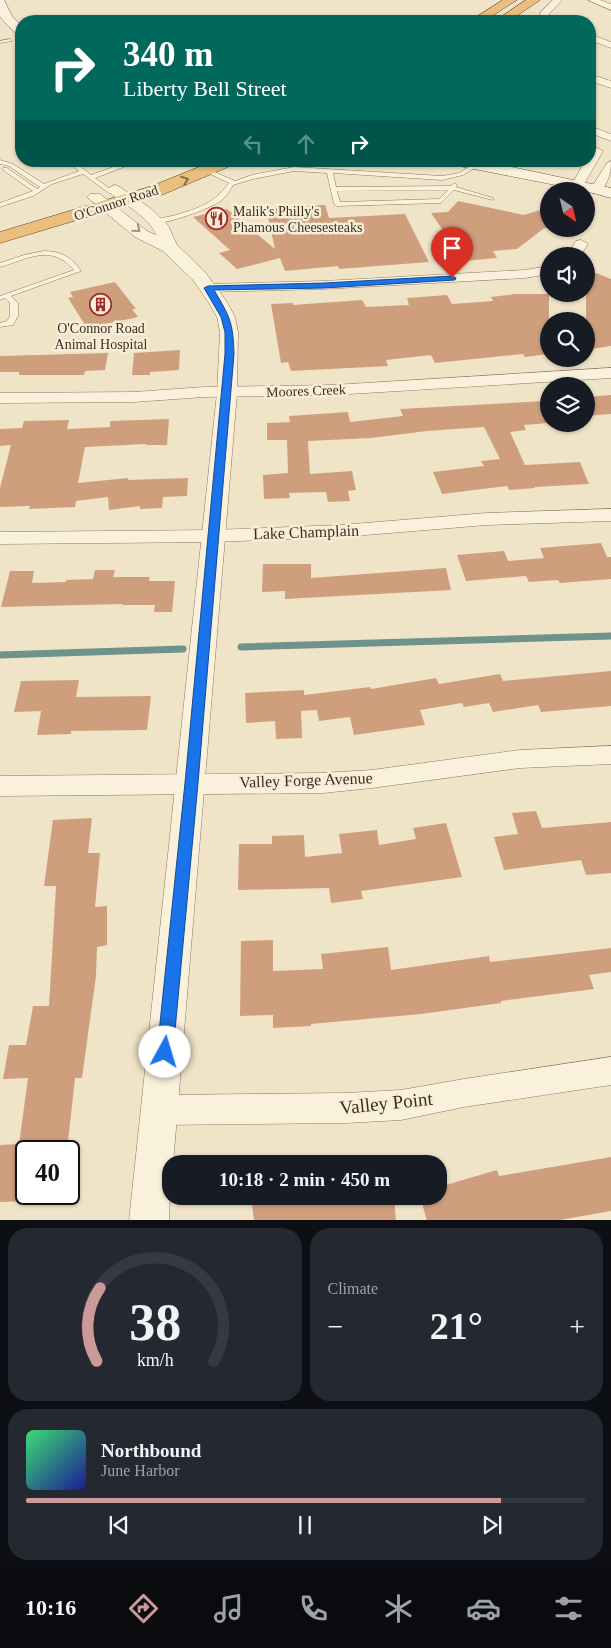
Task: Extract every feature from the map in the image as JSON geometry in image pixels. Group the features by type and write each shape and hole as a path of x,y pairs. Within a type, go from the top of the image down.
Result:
{"highway":[{"path":"486,15 511,0"},
{"path":"510,15 534,0"},
{"name":"O'Connor Road","path":"0,238 111,197 179,167"},
{"name":"O'Connor Road","path":"0,224 111,197 208,171 216,167"}],"main road":[{"path":"0,3 6,17 15,26"},
{"path":"3,38 15,45"},
{"path":"486,167 558,182"}],"street":[{"path":"544,15 558,0"},
{"path":"592,0 611,7"},
{"path":"596,39 611,45"},
{"path":"597,50 611,45"},
{"path":"596,79 611,85"},
{"path":"596,132 611,138"},
{"path":"596,151 611,153"},
{"path":"604,192 611,165"},
{"path":"579,182 586,167"},
{"path":"111,197 156,222 162,228 169,247"},
{"path":"111,197 140,234 169,247 208,288 226,317 229,332 227,393 192,783 149,1220"},
{"path":"208,288 324,286 540,272"},
{"name":"Moores Creek","path":"0,398 134,397 204,392 333,390 611,373"},
{"name":"Lake Champlain","path":"0,538 214,536 341,531 487,519 611,515"},
{"name":"Valley Forge Avenue","path":"0,786 323,783 372,779 520,759 611,755"},
{"name":"Valley Point","path":"159,1110 346,1108 401,1104 611,1071"}],"lane":[{"path":"0,162 11,165 44,187"},
{"path":"0,167 36,191"},
{"path":"77,167 91,177 111,197"},
{"path":"91,177 119,167"},
{"path":"156,222 216,202 228,192 231,184 252,177 294,169 442,178 460,168"},
{"path":"330,170 337,204 441,201 452,188 460,168"},
{"path":"208,171 235,183"},
{"path":"0,200 3,204 83,172"},
{"path":"334,189 452,188 491,199"},
{"path":"0,265 40,253 57,253 78,269 74,274 3,297"},
{"path":"0,325 10,323 14,316 14,303 3,297"}],"building":[{"path":"458,201 524,215 540,210 540,231 517,249 493,251 497,258 464,261 431,213 448,212"},
{"path":"325,205 329,218 405,214 429,262 339,269 338,266 285,271 280,258 237,269 219,253 230,250 193,217 227,209 275,249 266,208"},
{"path":"595,274 611,279 611,346 595,349 595,312 586,312 586,302 595,302"},
{"name":"O'Connor Road Animal Hospital","path":"115,282 136,309 132,309 138,317 87,328 68,298 73,297 70,292"},
{"path":"515,294 540,294 540,302 549,302 549,312 540,312 540,355 525,357 523,354 435,363 431,355 386,360 388,366 291,371 288,362 281,363 271,304 293,303 293,305 362,300 366,307 409,305 407,298 447,295 452,304 493,301 491,297"},
{"path":"180,350 179,370 150,372 150,375 132,375 134,353"},
{"path":"108,353 105,370 85,371 84,375 19,375 19,372 0,372 0,356"},
{"path":"611,395 611,414 595,415 595,396"},
{"path":"540,401 540,424 524,425 526,430 510,432 525,465 580,462 589,484 509,490 507,486 442,494 433,472 484,466 481,461 500,459 484,427 427,431 371,438 308,441 310,474 352,471 356,490 348,491 350,501 328,502 326,492 289,493 290,498 264,499 263,475 288,473 287,440 267,440 267,423 290,422 289,416 348,412 350,422 403,416 400,409"},
{"path":"169,419 167,445 146,444 85,447 78,483 128,478 128,480 188,478 187,496 163,497 162,508 140,509 140,506 109,510 108,497 76,501 75,507 29,509 30,506 0,507 0,488 11,445 0,446 0,429 22,428 24,421 69,420 67,429 110,427 110,421"},
{"path":"601,543 607,557 611,557 611,579 560,583 558,580 529,582 526,576 466,581 457,555 504,551 508,561 544,558 540,548"},
{"path":"263,564 311,564 311,578 446,568 451,590 285,599 285,591 262,592"},
{"path":"95,570 115,570 113,577 150,577 149,581 175,581 172,612 154,612 155,605 122,604 1,607 10,571 34,571 32,583 93,579"},
{"path":"611,671 611,706 541,712 538,705 493,712 489,703 464,707 462,703 420,710 425,725 354,735 350,717 319,721 317,710 301,711 302,738 276,739 275,721 246,723 245,693 304,690 304,695 370,687 371,689 436,678 439,684 500,674 503,681"},
{"path":"79,680 76,697 151,696 147,730 71,731 71,734 37,735 41,711 14,712 21,681"},
{"path":"536,811 542,828 611,822 611,873 586,875 581,860 504,870 494,837 518,834 512,813"},
{"path":"92,818 88,853 100,853 95,907 107,906 107,945 97,947 96,976 82,1078 75,1078 68,1140 20,1140 28,1078 3,1079 9,1045 26,1045 33,1006 49,1006 56,886 44,886 53,820"},
{"path":"446,823 462,877 361,891 363,899 331,903 329,888 238,890 239,844 272,844 272,836 304,835 305,857 342,853 339,834 377,830 379,845 416,839 413,828"},
{"path":"273,940 273,971 323,969 321,954 388,947 391,970 489,956 490,962 611,948 611,972 589,975 594,989 421,1014 311,1024 311,1026 273,1028 273,1015 240,1016 241,941"},
{"path":"15,1144 15,1201 0,1202 0,1145"},
{"path":"611,1157 611,1211 560,1220 427,1220 423,1205 447,1205 447,1185 497,1170 499,1176"},
{"path":"252,1205 395,1205 396,1220 254,1220"}],"waterway":[{"path":"241,647 611,636"},
{"path":"0,655 183,649"}],"place":[{"name":"Malik's Philly's Phamous Cheesesteaks","path":"217,219"},
{"name":"O'Connor Road Animal Hospital","path":"101,305"}],"route":[{"path":"165,1052 192,783 230,354 226,317 208,288 324,286 452,278"}]}
